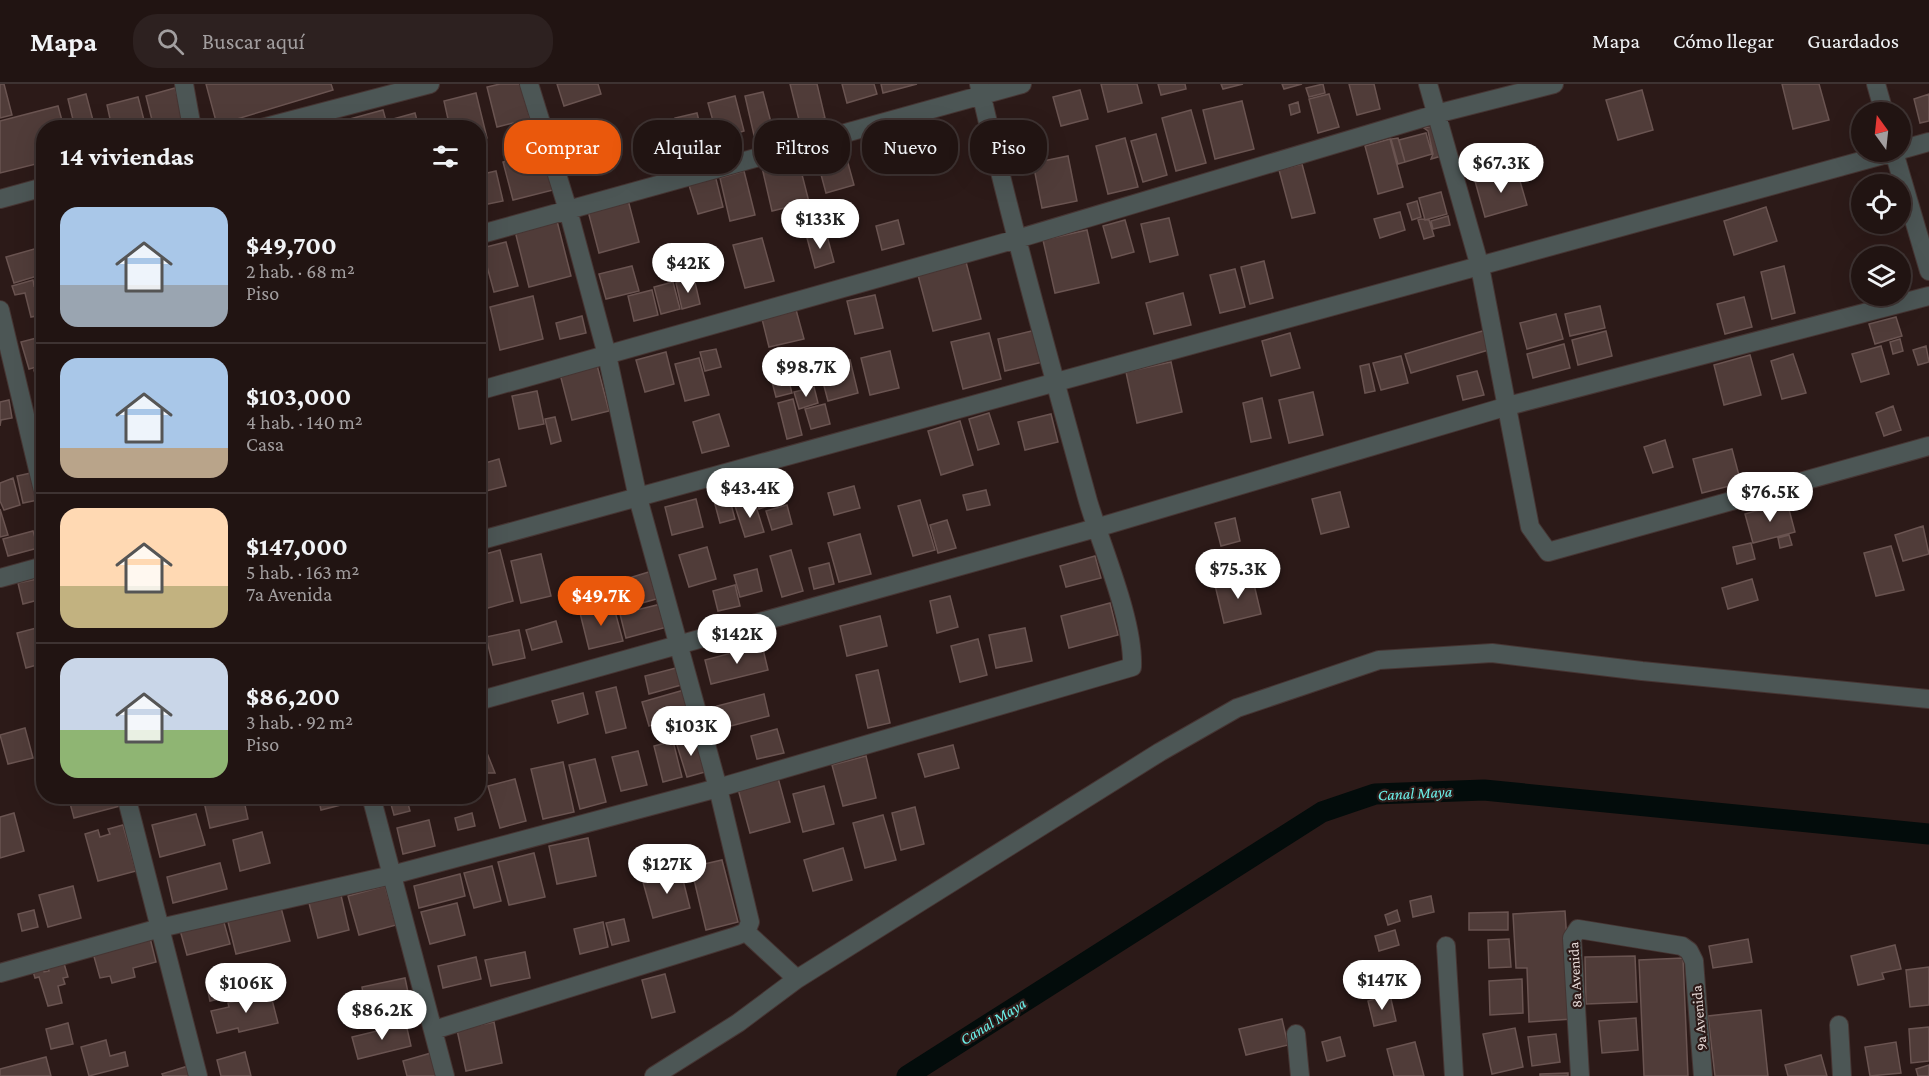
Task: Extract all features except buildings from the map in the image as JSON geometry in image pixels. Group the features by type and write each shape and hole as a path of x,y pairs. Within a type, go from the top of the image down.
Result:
{"street":[{"path":"184,84 191,120"},
{"path":"293,120 430,84"},
{"path":"529,84 568,210 607,355 638,498 718,788 750,922 746,932"},
{"path":"486,233 981,90 1022,84"},
{"path":"1428,84 1480,267 1530,526 1548,552 1929,446"},
{"path":"486,389 1017,239 1436,114 1554,84"},
{"path":"1876,84 1881,102"},
{"path":"0,973 160,928 392,875 718,788 1132,667 1133,645 1096,528 1055,382 981,90"},
{"path":"1911,147 1929,141"},
{"path":"486,539 1858,162"},
{"path":"1897,162 1929,271"},
{"path":"0,199 36,189"},
{"path":"486,699 1096,528 1508,406 1929,297"},
{"path":"0,310 36,461"},
{"path":"0,578 36,568"},
{"path":"654,1076 738,1023 797,978 1160,752 1237,708 1379,660 1492,653 1642,671 1929,699"},
{"path":"128,804 198,1076"},
{"path":"373,804 445,1076"},
{"name":"8a Avenida","path":"1580,1076 1573,933 1578,929 1682,946 1689,951 1694,961"},
{"path":"746,932 797,978"},
{"path":"434,1030 746,932"},
{"path":"1446,946 1454,1076"},
{"name":"9a Avenida","path":"1694,961 1703,1076"},
{"path":"1839,1024 1842,1076"},
{"path":"1296,1034 1299,1076"}],"waterway":[{"name":"Canal Maya","path":"907,1076 1322,812 1375,794 1484,790 1929,834"}]}
